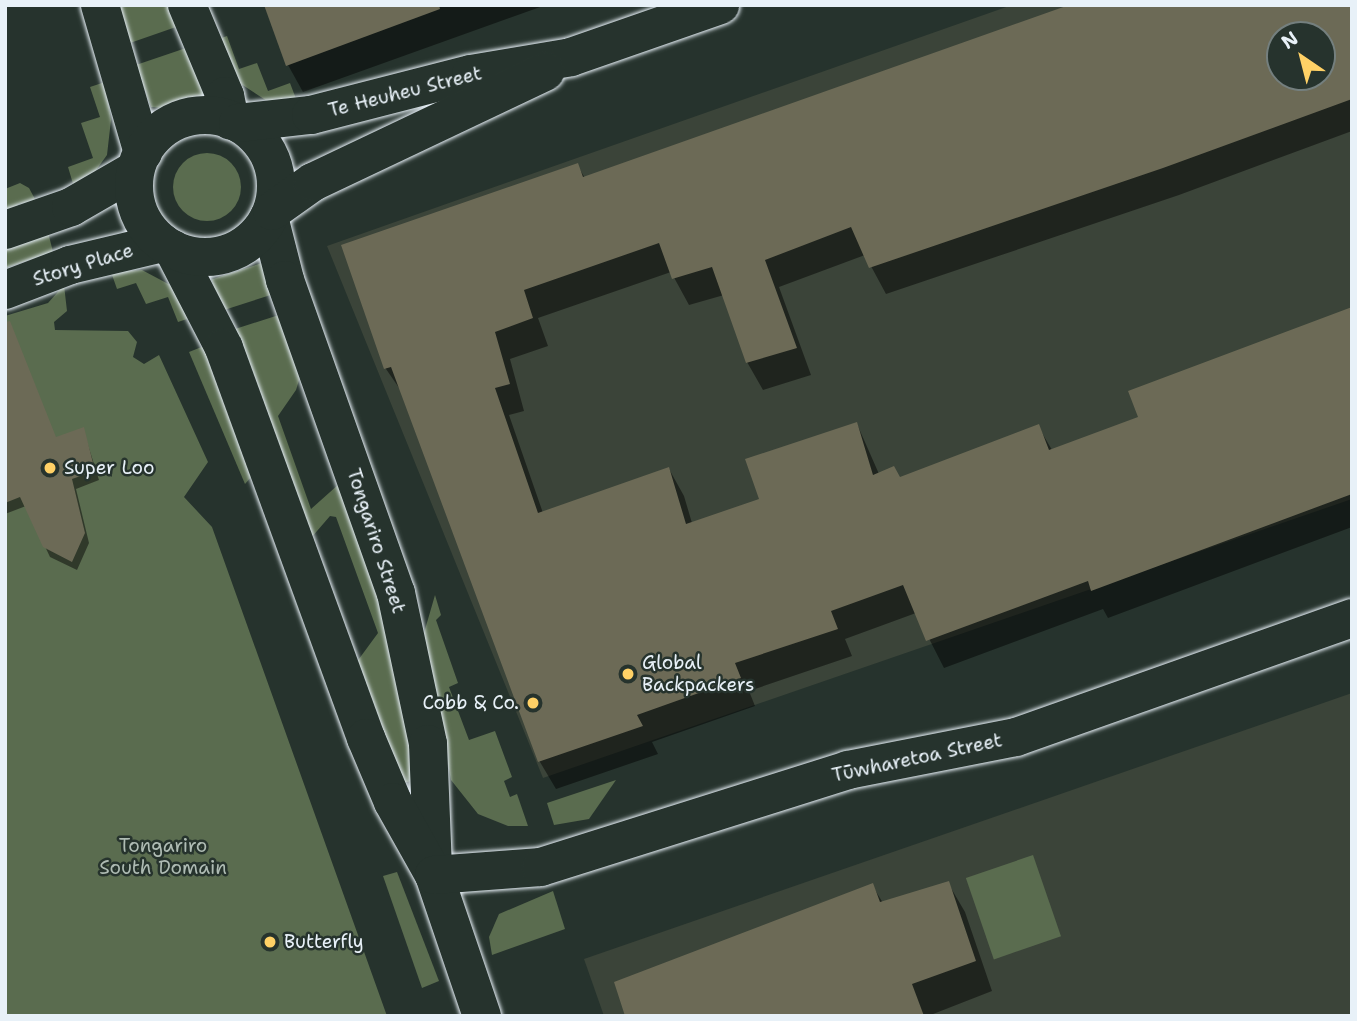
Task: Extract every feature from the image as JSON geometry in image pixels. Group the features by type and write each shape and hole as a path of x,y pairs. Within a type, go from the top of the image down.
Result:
{"street":[{"path":"5,230 71,206 139,162 158,133 180,120 205,116 234,121 261,142 274,167 270,214 260,231 235,251 204,257 167,246 142,216 139,162 100,5"},
{"path":"187,5 234,121"},
{"name":"Te Heuheu Street","path":"270,214 313,181 487,102 571,57 720,5"},
{"name":"Te Heuheu Street","path":"234,121 311,115 471,74 571,57"},
{"name":"Tongariro Street","path":"270,214 285,280 396,593 428,744 434,875"},
{"name":"Tongariro Street","path":"167,246 219,337 366,738 393,802 434,875 482,1016"},
{"name":"Story Place","path":"5,290 70,265 167,246"},
{"name":"Tūwharetoa Street","path":"434,875 541,867 848,770 1016,737 1352,618"}],"shaded area":[{"path":"1012,5 1352,5 1352,499 543,778 327,246"},
{"path":"1352,693 1352,1016 604,1016 584,959"}],"green space":[{"path":"116,5 171,5 176,27 130,43"},
{"path":"227,36 239,69 257,63 268,91 290,83 298,104 267,101 238,82 216,40"},
{"path":"186,48 206,96 164,108 151,107 136,65"},
{"path":"105,82 111,120 107,155 94,173 74,187 68,167 93,158 81,123 100,117 90,87"},
{"path":"207,153 220,156 231,163 238,174 241,187 238,200 231,211 220,218 207,221 194,218 183,211 176,200 173,187 176,174 183,163 194,156"},
{"path":"20,183 29,188 36,201 18,204 17,209 5,213 5,189"},
{"path":"47,228 53,252 5,268 5,244"},
{"path":"262,263 272,294 222,311 212,279"},
{"path":"142,270 174,287 193,317 178,322 168,297 146,304 136,283 117,289 111,272"},
{"name":"Tongariro South Domain","path":"64,285 67,311 54,322 55,330 128,331 137,342 133,357 144,364 159,355 208,462 184,497 212,527 387,1016 5,1016 5,316 48,303"},
{"path":"282,314 301,374 296,390 278,416 311,509 339,484 381,596 405,694 412,780 408,782 401,782 356,663 378,633 336,517 330,516 311,538 232,330"},
{"path":"204,346 252,476 245,484 189,352"},
{"path":"435,595 441,615 436,620 458,683 449,687 469,740 495,731 512,777 504,781 510,797 517,794 528,826 508,826 478,814 451,780 424,633"},
{"path":"616,780 589,819 554,825 547,803"},
{"path":"1033,855 1061,936 994,959 966,878"},
{"path":"397,872 439,981 422,988 383,876"},
{"path":"553,891 565,929 492,955 489,937 499,914"}],"building":[{"path":"264,5 439,5 440,9 286,66"},
{"path":"1069,5 1352,5 1352,99 1163,168 869,268 851,227 765,260 797,348 746,363 712,267 672,279 659,243 524,290 533,318 495,332 510,384 495,388 538,513 669,467 686,524 759,499 745,459 857,422 873,475 894,466 900,477 1039,424 1049,450 1138,417 1128,391 1352,307 1352,494 1091,591 1088,581 926,641 903,585 831,611 838,629 735,663 741,678 637,715 643,726 538,762 391,367 384,369 341,245 578,163 583,177"},
{"name":"Super Loo","path":"10,321 56,437 84,427 95,471 72,479 85,533 72,562 43,547 20,497 5,503 5,322"},
{"path":"949,881 976,961 912,984 924,1016 625,1016 614,982 873,883 880,902"}],"place":[{"name":"Super Loo","path":"50,468"},
{"name":"Global Backpackers","path":"628,674"},
{"name":"Cobb & Co.","path":"533,703"},
{"name":"Butterfly","path":"270,942"}]}
